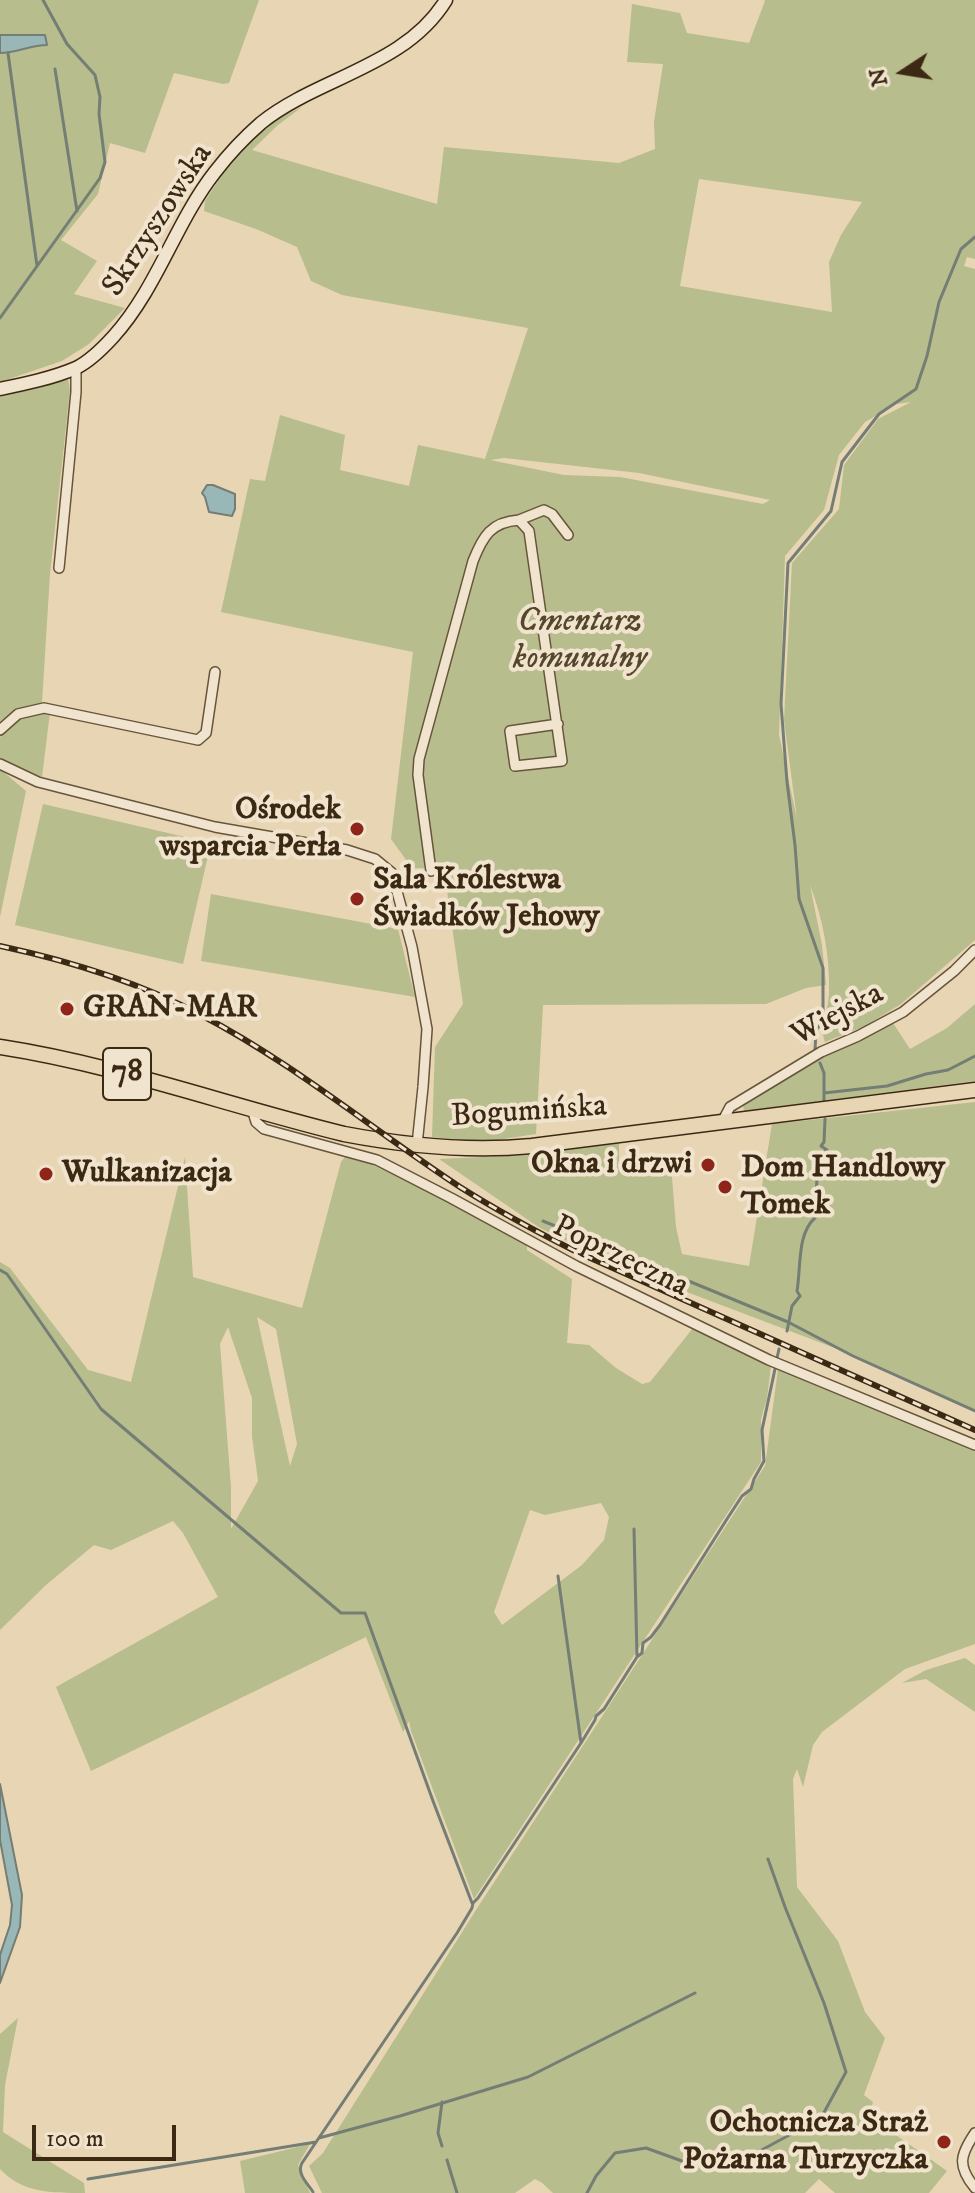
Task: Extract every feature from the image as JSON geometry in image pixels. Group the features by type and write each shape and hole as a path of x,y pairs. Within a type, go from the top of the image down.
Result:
{"main road":[{"name":"Bogumińska","path":"0,1047 73,1061 344,1134 459,1149 494,1149 975,1090"}],"street":[{"name":"Skrzyszowska","path":"0,389 76,368 106,345 133,313 215,172 257,127 289,104 393,52 432,19 446,0"},
{"path":"59,568 76,368"},
{"path":"431,871 418,775 419,759 481,541 493,528 507,521 519,520 544,510 552,514 568,535"},
{"path":"519,520 529,531 558,724 562,761 515,766 510,731 558,724"},
{"path":"0,730 18,714 44,708 198,740 206,733 215,672"},
{"name":"Bogumińska","path":"0,764 38,782 215,827 347,850 375,859 392,873 412,947 427,1029 417,1145"},
{"name":"Wiejska","path":"722,1122 730,1107 821,1052 903,1012 975,950"},
{"name":"Poprzeczna","path":"252,1109 256,1122 264,1129 377,1160 576,1266 769,1360 975,1445"},
{"path":"975,2133 964,2150 963,2168 975,2188"}],"green space":[{"path":"0,0 259,0 229,83 174,73 145,153 110,143 98,194 61,240 97,261 74,294 125,308 89,344 62,361 0,382"},
{"name":"Cmentarz komunalny","path":"975,0 975,259 967,257 964,266 975,269 975,940 901,1004 865,1026 825,1042 823,1030 829,998 827,951 810,885 826,985 806,988 766,1004 543,1005 536,1134 478,1143 432,1137 435,1047 463,1004 444,869 412,868 391,839 413,652 221,612 250,479 265,481 280,415 345,435 340,470 409,486 418,445 485,459 528,328 342,295 311,281 297,247 204,211 205,201 227,167 264,125 302,107 252,150 437,204 444,147 619,163 655,149 654,122 663,64 627,62 632,4 680,13 687,33 749,43 765,1","holes":["699,179 862,202 841,235 829,262 832,312 680,286","911,402 878,419 844,465 839,509 792,563 784,720 797,819 779,735 785,556 824,510 839,455 865,422 896,404","504,458 639,473 770,500 763,504 620,477 564,475 490,460"]},
{"path":"68,378 70,390 50,574 42,703 16,710 0,722 0,397"},
{"path":"50,712 42,777 0,760 0,737 21,716"},
{"path":"0,769 26,791 0,917"},
{"path":"43,804 211,843 183,964 15,925"},
{"path":"211,894 398,929 415,997 201,961"},
{"path":"975,1004 975,1081 744,1111 743,1105 761,1091 824,1054 893,1023 910,1049 947,1028"},
{"path":"975,1102 975,1412 840,1350 626,1269 540,1228 439,1159 529,1155 619,1141 619,1161 671,1165 676,1227 682,1254 749,1266 772,1124"},
{"path":"348,1153 443,1199 527,1245 527,1250 572,1279 567,1343 589,1345 616,1368 642,1384 650,1382 693,1328 771,1366 761,1419 761,1462 474,1899 409,1721 403,1732 366,1637 91,1771 56,1687 218,1597 183,1533 173,1521 111,1550 94,1545 46,1585 0,1630 0,1262 10,1268 88,1370 131,1382 185,1157 193,1277 302,1308 341,1162","holes":["257,1317 276,1329 297,1444 290,1466","228,1327 252,1398 252,1436 258,1481 231,1529 231,1487 220,1344","601,1503 609,1517 604,1540 582,1565 502,1625 494,1612 530,1510 545,1515"]},
{"path":"778,1369 975,1450 975,1644 905,1669 822,1732 813,1745 803,1787 797,1769 793,1779 797,1887 838,1941 865,2012 885,2038 864,2095 873,2102 869,2116 947,2171 929,2193 835,2193 819,2179 805,2193 553,2193 535,2179 515,2193 322,2193 309,2166 323,2153 476,1910 765,1466"},
{"path":"965,1658 975,1665 975,1712 926,1679 902,1683 926,1670"},
{"path":"18,2018 5,2085 3,2132 84,2183 85,2193 38,2190 18,2183 0,2169 0,2034"},
{"path":"310,2144 298,2165 310,2193 245,2193 240,2161"}],"water":[{"path":"0,35 45,35 47,45 0,53"},
{"path":"207,485 235,494 232,516 209,512 202,493"},
{"path":"0,1784 22,1895 20,1927 0,1983 0,1955 10,1925 12,1905 0,1840"}],"waterway":[{"path":"0,318 100,178 105,162 100,97 95,75 67,44 43,0"},
{"path":"8,53 37,266"},
{"path":"55,69 77,211"},
{"path":"815,1050 816,1031 823,1020 823,968 799,899 781,704 788,563 831,511 842,462 879,414 916,389 939,302 961,249 975,237"},
{"path":"824,1093 887,1086 948,1070 975,1056"},
{"path":"820,1063 824,1073 824,1101"},
{"path":"787,1331 792,1306 800,1296 797,1291 802,1242 809,1224 815,1218 815,1201 812,1198 816,1191 817,1181 814,1178 817,1159 827,1150 821,1146 825,1119"},
{"path":"543,1221 788,1322 853,1356 975,1411"},
{"path":"0,1270 7,1274 101,1409 341,1613 365,1613 472,1903"},
{"path":"777,1358 779,1349"},
{"path":"313,2192 302,2174 302,2163 457,1933 473,1903 596,1716 642,1653 643,1643 660,1625 742,1496 751,1489 764,1461 762,1430 775,1369"},
{"path":"634,1529 637,1657"},
{"path":"558,1576 581,1743"},
{"path":"587,2193 615,2153 646,2148 682,2161 730,2167 821,2118 846,2072 824,2003 768,1859"},
{"path":"319,2138 528,2077 695,1993"},
{"path":"442,2102 438,2133 442,2146"},
{"path":"88,2179 316,2142"},
{"path":"447,2160 457,2193"}],"railway":[{"path":"0,946 103,974 153,992 201,1015 300,1075 460,1187 532,1229 975,1430"}],"place":[{"name":"Ośrodek wsparcia Perła","path":"357,829"},
{"name":"Sala Królestwa Świadków Jehowy","path":"357,899"},
{"name":"GRAN-MAR","path":"67,1009"},
{"name":"Okna i drzwi","path":"708,1165"},
{"name":"Wulkanizacja","path":"46,1174"},
{"name":"Dom Handlowy Tomek","path":"725,1187"},
{"name":"Ochotnicza Straż Pożarna Turzyczka","path":"944,2142"}]}
